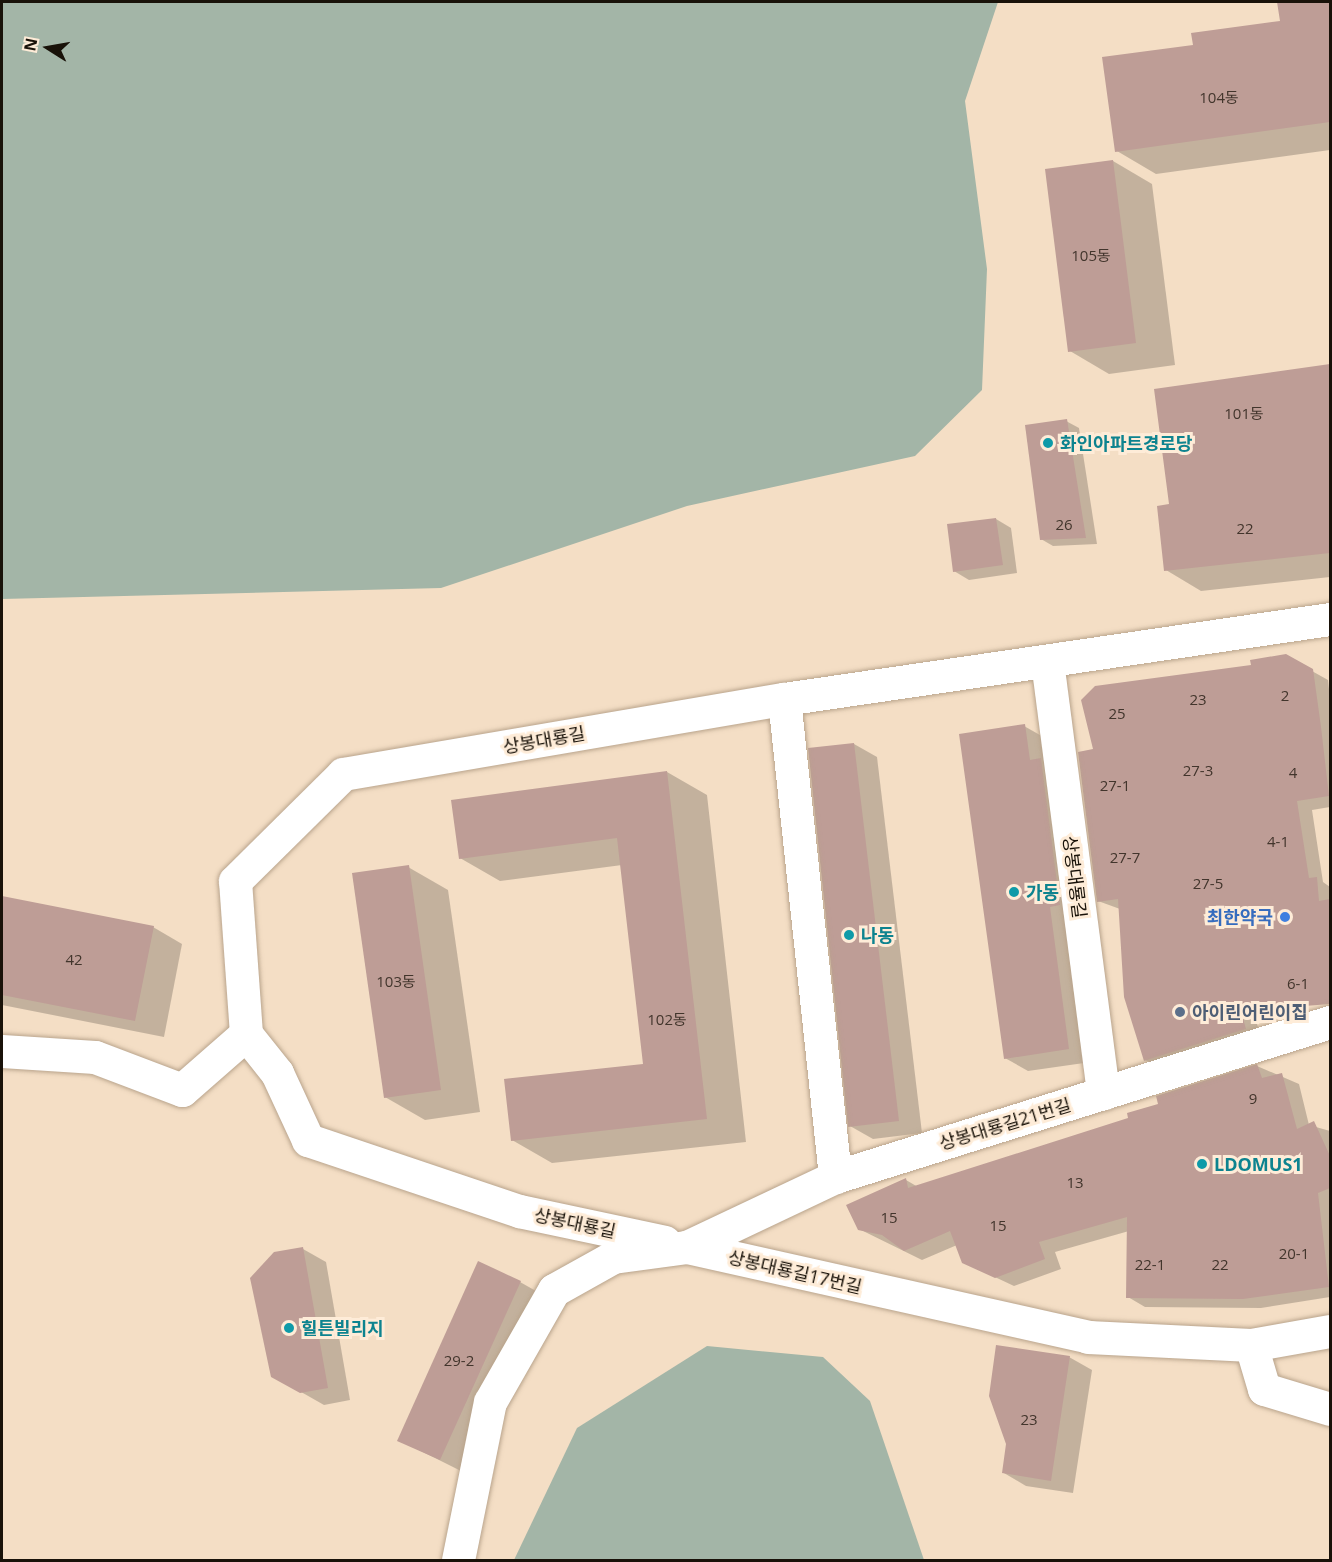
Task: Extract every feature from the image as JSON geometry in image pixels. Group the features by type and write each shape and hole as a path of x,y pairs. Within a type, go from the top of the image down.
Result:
{"street":[{"name":"상봉대룡길","path":"687,1247 519,1211 308,1140 278,1073 246,1034 235,881 343,774 784,699 1330,619"},
{"name":"상봉대룡길","path":"1047,661 1103,1093"},
{"path":"784,699 835,1177"},
{"name":"상봉대룡길21번길","path":"687,1247 835,1177 1330,1022"},
{"path":"2,1051 95,1058 182,1090 246,1034"},
{"name":"상봉대룡길17번길","path":"458,1560 490,1402 554,1290 613,1257 687,1247 1088,1337 1251,1345 1330,1331"},
{"path":"1251,1345 1264,1389 1330,1409"}],"green space":[{"path":"2,2 998,2 965,101 987,269 982,390 915,456 687,506 441,588 2,599"},
{"path":"707,1346 823,1357 870,1401 924,1560 514,1560 577,1428"}],"building":[{"path":"1277,2 1330,2 1330,122 1115,152 1102,57 1193,45 1191,33 1280,21"},
{"path":"1113,160 1136,343 1068,352 1045,169"},
{"path":"1330,364 1330,553 1164,571 1157,506 1169,504 1154,389"},
{"path":"1067,419 1086,538 1040,540 1025,425"},
{"path":"996,518 1003,565 953,572 947,524"},
{"path":"1286,654 1313,669 1321,727 1329,796 1297,801 1309,878 1317,877 1319,901 1330,899 1330,1004 1241,1011 1246,1029 1144,1061 1124,997 1118,899 1097,902 1078,752 1093,749 1081,700 1095,686 1251,665 1250,660"},
{"name":"가동","path":"1025,724 1030,760 1041,758 1060,905 1050,907 1069,1049 1004,1059 959,734"},
{"name":"나동","path":"854,743 899,1121 848,1127 808,748"},
{"path":"667,771 707,1119 511,1141 504,1079 643,1064 617,838 459,859 451,800"},
{"path":"409,865 441,1090 384,1098 352,873"},
{"path":"2,896 154,926 135,1021 2,995"},
{"path":"1257,1064 1262,1078 1282,1073 1297,1129 1314,1121 1330,1156 1330,1188 1318,1193 1329,1287 1243,1299 1126,1298 1127,1217 1039,1242 1045,1259 995,1278 962,1263 950,1231 904,1251 882,1235 858,1230 846,1205 906,1178 908,1188 1128,1118 1127,1113 1158,1104 1156,1096"},
{"name":"힐튼빌리지","path":"303,1247 328,1388 300,1393 271,1377 250,1278 274,1252"},
{"path":"478,1261 521,1281 440,1460 397,1441"},
{"path":"996,1345 1070,1356 1051,1481 1002,1473 1006,1444 989,1396"}],"place":[{"name":"화인아파트경로당","path":"1048,443"},
{"name":"가동","path":"1014,892"},
{"name":"최한약국","path":"1285,917"},
{"name":"나동","path":"849,935"},
{"name":"아이린어린이집","path":"1180,1012"},
{"name":"LDOMUS1","path":"1202,1164"},
{"name":"힐튼빌리지","path":"289,1328"}]}
